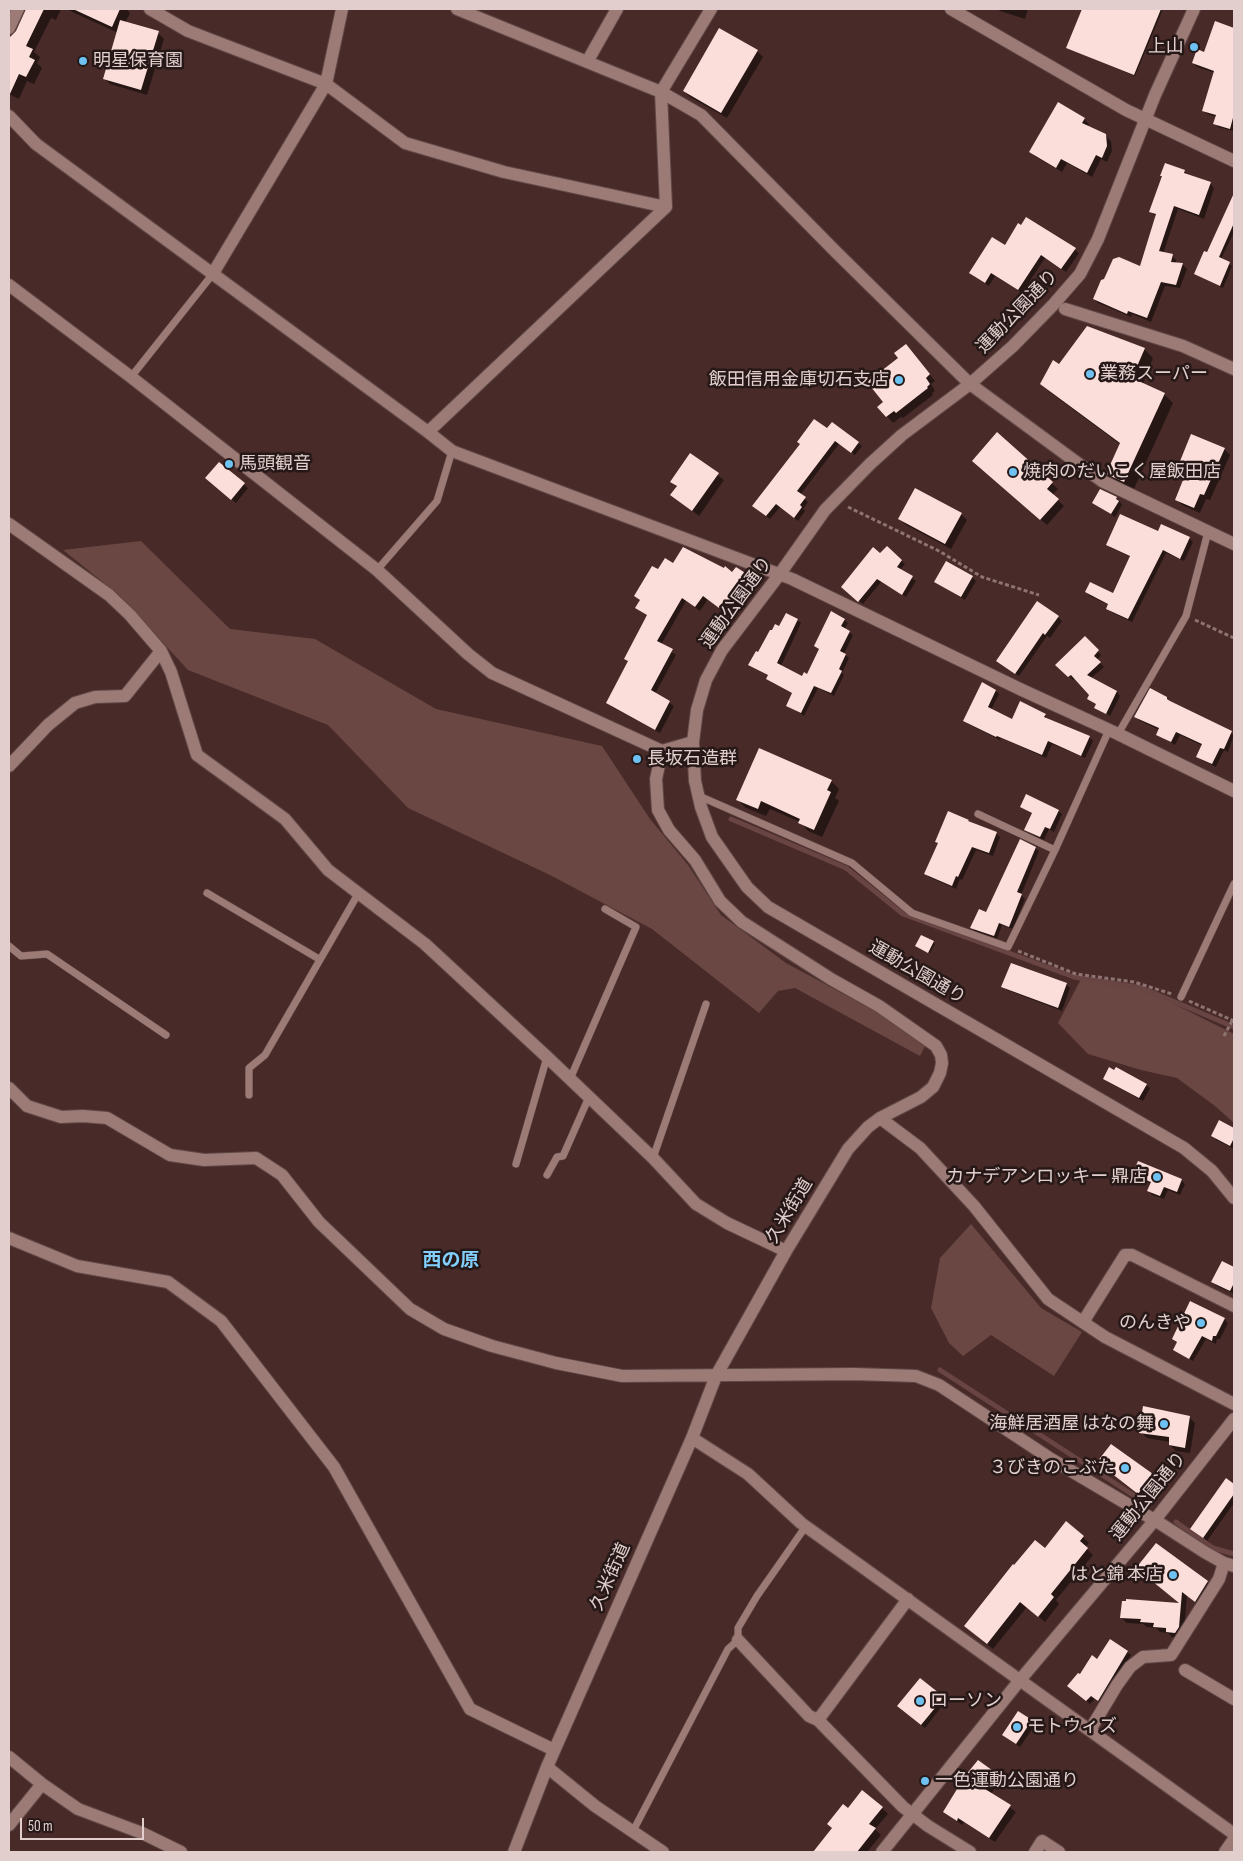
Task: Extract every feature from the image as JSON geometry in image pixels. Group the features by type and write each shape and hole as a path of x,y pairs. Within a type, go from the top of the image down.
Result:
{"street":[{"path":"9,28 18,9"},
{"path":"150,9 188,31 326,84 405,144 504,172 666,207"},
{"path":"212,275 326,84 342,9"},
{"path":"456,9 661,92 701,115 970,384 1102,481 1234,544"},
{"path":"587,62 617,9"},
{"path":"428,432 666,207 661,92 711,9"},
{"path":"952,9 1146,120 1234,162"},
{"name":"運動公園通り","path":"1194,9 1155,95 1098,239 1080,274 1013,346 970,384 902,435 837,496 825,510 722,650 706,680 697,710 693,742 695,781 712,838 747,887 768,906 1184,1148 1212,1172 1234,1198"},
{"path":"9,116 36,144 452,451 779,575 792,578 1234,791"},
{"path":"9,286 131,377 377,570 468,654 492,672 662,751 693,742"},
{"path":"1065,309 1183,346 1234,369"},
{"path":"9,524 109,595 130,615 161,651 171,672 197,755 285,819 328,870 425,944 653,1158 696,1204 726,1223 786,1251"},
{"path":"9,766 48,725 76,703 94,697 124,696 161,651"},
{"name":"久米街道","path":"514,1852 554,1750 692,1438 716,1376 786,1251 848,1149 868,1126 921,1097 933,1086 940,1073 942,1063 941,1055 936,1046 879,1006 831,979 748,926 720,901 695,860 669,830 661,817 656,779 662,751"},
{"path":"9,1088 27,1106 61,1117 107,1118 170,1155 204,1160 256,1158 282,1175 319,1222 410,1309 444,1329 492,1346 547,1361 622,1376 854,1374 916,1376 939,1385 1051,1459 1229,1564 1171,1655 1144,1657 1130,1667 1090,1730"},
{"path":"880,1118 920,1148 974,1206 1048,1299 1105,1337 1234,1404"},
{"path":"9,1238 77,1266 168,1282 221,1321 334,1467 470,1709 554,1750"},
{"path":"1083,1322 1125,1255 1132,1255 1234,1306"},
{"name":"運動公園通り","path":"882,1852 1020,1680 1154,1520 1234,1419"},
{"path":"692,1438 748,1474 806,1526 1234,1834"},
{"path":"818,1720 908,1599"},
{"path":"738,1640 808,1716 818,1720 903,1807 928,1826 970,1852"},
{"path":"1185,1670 1234,1699"},
{"path":"9,1757 42,1784 78,1809 142,1833 181,1852"},
{"path":"547,1767 595,1806 664,1852"},
{"path":"9,1825 42,1784"},
{"path":"1225,1852 1234,1839"},
{"path":"1034,1852 1042,1840 1059,1852"}],"lane":[{"path":"131,377 212,275"},
{"path":"377,570 437,501 452,451"},
{"path":"698,796 852,863 912,913 1008,947 1054,850 1114,732 1186,616 1208,532"},
{"path":"978,814 1054,850"},
{"path":"1181,998 1234,884"},
{"path":"206,892 320,959"},
{"path":"249,1095 249,1068 265,1055 358,894"},
{"path":"570,1079 636,927 605,909"},
{"path":"9,946 21,956 48,954 166,1035"},
{"path":"653,1158 706,1004"},
{"path":"516,1164 547,1057"},
{"path":"547,1175 557,1157 562,1156 589,1097"},
{"path":"633,1831 728,1649 738,1640 738,1628 756,1596 806,1526"}],"path":[{"path":"837,496 846,506 939,551 982,577 1039,595"},
{"path":"1186,616 1234,638"},
{"path":"1008,947 1076,974 1134,982 1181,998 1232,1021 1224,1036"}],"shaded area":[{"path":"141,541 230,629 315,639 436,709 602,746 650,819 688,865 721,915 786,963 875,1011 925,1046 920,1056 795,988 778,991 759,1013 652,929 550,875 408,808 328,725 188,670 119,595 63,550"},
{"path":"1081,979 1142,988 1234,1034 1234,1123 1215,1106 1177,1078 1141,1070 1088,1054 1058,1023"},
{"path":"971,1224 1041,1308 1082,1332 1054,1376 991,1335 963,1356 949,1343 931,1308 940,1258"}],"building":[{"path":"26,9 44,9 26,46 33,49 29,57 35,60 26,77 19,74 9,96 9,38 16,31"},
{"path":"73,9 120,9 112,27"},
{"path":"1082,9 1161,9 1134,75 1066,48"},
{"path":"120,20 159,31 141,90 103,79"},
{"path":"1215,21 1234,28 1234,114 1230,129 1213,124 1216,115 1202,111 1214,71 1192,63 1197,49 1204,52"},
{"path":"719,28 758,50 721,113 683,91"},
{"path":"1058,102 1085,118 1082,123 1106,134 1107,146 1102,158 1096,155 1087,173 1061,159 1056,168 1029,152"},
{"path":"1165,163 1185,170 1184,173 1211,182 1199,215 1174,206 1159,251 1173,254 1171,262 1183,263 1176,285 1161,282 1147,318 1128,311 1127,314 1093,299 1113,259 1119,257 1140,266 1156,214 1149,212"},
{"path":"1234,193 1234,223 1219,257 1230,262 1220,286 1194,274 1204,251 1207,252"},
{"path":"1026,217 1076,248 1061,269 1041,255 1018,290 991,273 985,283 969,273 992,237 1005,245 1018,223 1021,225"},
{"name":"業務スーパー","path":"1087,326 1145,348 1132,378 1165,393 1124,482 1106,474 1120,443 1040,384 1053,360 1059,364"},
{"name":"飯田信用金庫切石支店","path":"906,344 930,374 926,378 930,384 928,388 896,413 894,411 886,417 877,407 883,402 867,382 898,358 894,353"},
{"path":"814,419 827,428 832,422 859,442 851,453 835,441 797,491 806,497 794,518 776,504 766,516 752,506 800,444 797,442"},
{"name":"焼肉のだいこく屋飯田店","path":"997,432 1053,482 1047,489 1059,499 1040,520 972,461"},
{"path":"1191,434 1225,448 1204,495 1200,494 1194,508 1175,500 1185,475 1176,471"},
{"path":"690,453 719,473 692,511 670,495 677,486 670,482"},
{"path":"219,462 245,483 231,500 205,478"},
{"path":"915,488 962,513 945,544 898,519"},
{"path":"1100,489 1117,497 1116,499 1119,501 1111,514 1092,503"},
{"path":"1120,514 1158,531 1161,524 1190,537 1180,559 1163,550 1128,619 1106,609 1108,604 1085,592 1090,582 1113,593 1130,556 1106,545"},
{"path":"887,546 902,560 897,567 913,576 902,595 877,579 858,602 841,587 873,547 880,553"},
{"path":"683,547 724,568 725,566 732,572 736,567 750,576 746,581 748,582 728,607 722,603 719,608 703,596 695,607 682,598 657,641 673,649 651,690 670,701 655,730 606,703 628,661 624,659 647,615 635,608 640,600 634,596 652,566 658,569 665,558 673,563"},
{"path":"946,561 973,576 961,597 934,582"},
{"path":"1037,601 1059,616 1045,635 1043,633 1015,674 996,661"},
{"path":"831,611 845,619 841,626 850,631 840,651 846,654 839,669 842,671 831,693 814,686 801,713 786,706 792,693 766,679 768,675 748,665 756,651 758,652 770,630 772,630 775,624 779,626 786,613 798,619 777,663 802,676 804,672 807,674 819,649 814,646"},
{"path":"1085,636 1099,650 1094,656 1101,662 1087,675 1117,691 1106,714 1094,708 1096,704 1087,699 1089,695 1071,675 1068,677 1055,665"},
{"path":"982,682 996,690 988,707 1012,719 1020,701 1046,714 1044,717 1090,736 1081,756 1048,741 1042,755 996,737 963,721"},
{"path":"1150,688 1167,697 1170,701 1232,731 1224,749 1220,748 1212,764 1196,757 1202,744 1176,732 1171,742 1156,735 1159,728 1134,717"},
{"path":"759,748 832,780 827,790 831,792 814,830 798,823 800,819 761,801 758,809 736,800"},
{"path":"1026,794 1059,810 1050,829 1045,827 1040,837 1024,830 1032,813 1020,807"},
{"path":"948,811 997,832 989,853 972,847 952,886 924,874 938,843 935,842"},
{"path":"1020,839 1036,847 1017,892 1022,894 1009,927 999,923 994,936 970,928 979,909 986,912"},
{"path":"921,935 934,941 928,953 915,946"},
{"path":"1011,963 1067,983 1058,1008 1001,987"},
{"path":"1109,1067 1114,1070 1116,1067 1147,1084 1139,1098 1103,1079"},
{"path":"1219,1120 1234,1128 1234,1138 1230,1146 1211,1136"},
{"name":"カナデアンロッキー 鼎店","path":"1138,1161 1182,1179 1177,1192 1164,1187 1160,1196 1147,1191 1151,1182 1132,1175"},
{"path":"1222,1261 1234,1267 1234,1283 1230,1291 1211,1282"},
{"name":"のんきや","path":"1190,1301 1225,1318 1216,1336 1213,1336 1212,1341 1202,1336 1189,1359 1173,1350 1177,1342 1172,1339"},
{"name":"海鮮居酒屋 はなの舞","path":"1143,1406 1190,1416 1185,1448 1169,1445 1169,1437 1139,1433"},
{"name":"３びきのこぶた","path":"1111,1444 1153,1474 1138,1494 1097,1462"},
{"path":"1226,1478 1234,1484 1234,1494 1203,1538 1190,1529"},
{"path":"1066,1521 1084,1536 1080,1541 1088,1548 1051,1594 1054,1597 1038,1617 1020,1602 987,1644 964,1626 1013,1564 1035,1540 1045,1548"},
{"path":"1156,1543 1208,1581 1195,1602 1182,1592 1179,1627 1175,1633 1166,1632 1166,1628 1153,1627 1154,1623 1140,1622 1141,1619 1120,1618 1122,1601 1126,1601 1126,1599 1179,1603 1136,1568"},
{"path":"1110,1639 1128,1651 1098,1701 1091,1696 1086,1701 1067,1686 1078,1673 1080,1674 1092,1655 1097,1659"},
{"name":"ローソン","path":"920,1678 944,1697 921,1725 897,1706"},
{"name":"モトウィズ","path":"1018,1711 1032,1720 1016,1744 1002,1735"},
{"path":"978,1760 996,1773 985,1789 1011,1805 989,1838 958,1818 957,1821 943,1812 965,1776"},
{"path":"862,1790 883,1807 869,1824 876,1828 857,1852 813,1852 832,1828 827,1824 843,1804 848,1808"}],"waterway":[{"path":"731,819 846,868 903,914 1074,977 1142,988 1234,1027"},
{"path":"940,1370 1147,1504"},
{"path":"1176,1522 1213,1548 1234,1554"}],"place":[{"name":"上山","path":"1194,47"},
{"name":"明星保育園","path":"83,61"},
{"name":"業務スーパー","path":"1090,374"},
{"name":"飯田信用金庫切石支店","path":"899,380"},
{"name":"馬頭観音","path":"229,464"},
{"name":"焼肉のだいこく屋飯田店","path":"1013,472"},
{"name":"長坂石造群","path":"637,759"},
{"name":"カナデアンロッキー 鼎店","path":"1157,1177"},
{"name":"のんきや","path":"1201,1323"},
{"name":"海鮮居酒屋 はなの舞","path":"1164,1424"},
{"name":"３びきのこぶた","path":"1125,1468"},
{"name":"はと錦 本店","path":"1173,1575"},
{"name":"ローソン","path":"920,1701"},
{"name":"モトウィズ","path":"1017,1727"},
{"name":"一色運動公園通り","path":"925,1781"}],"district":[{"name":"西の原","path":"451,1261"}]}
